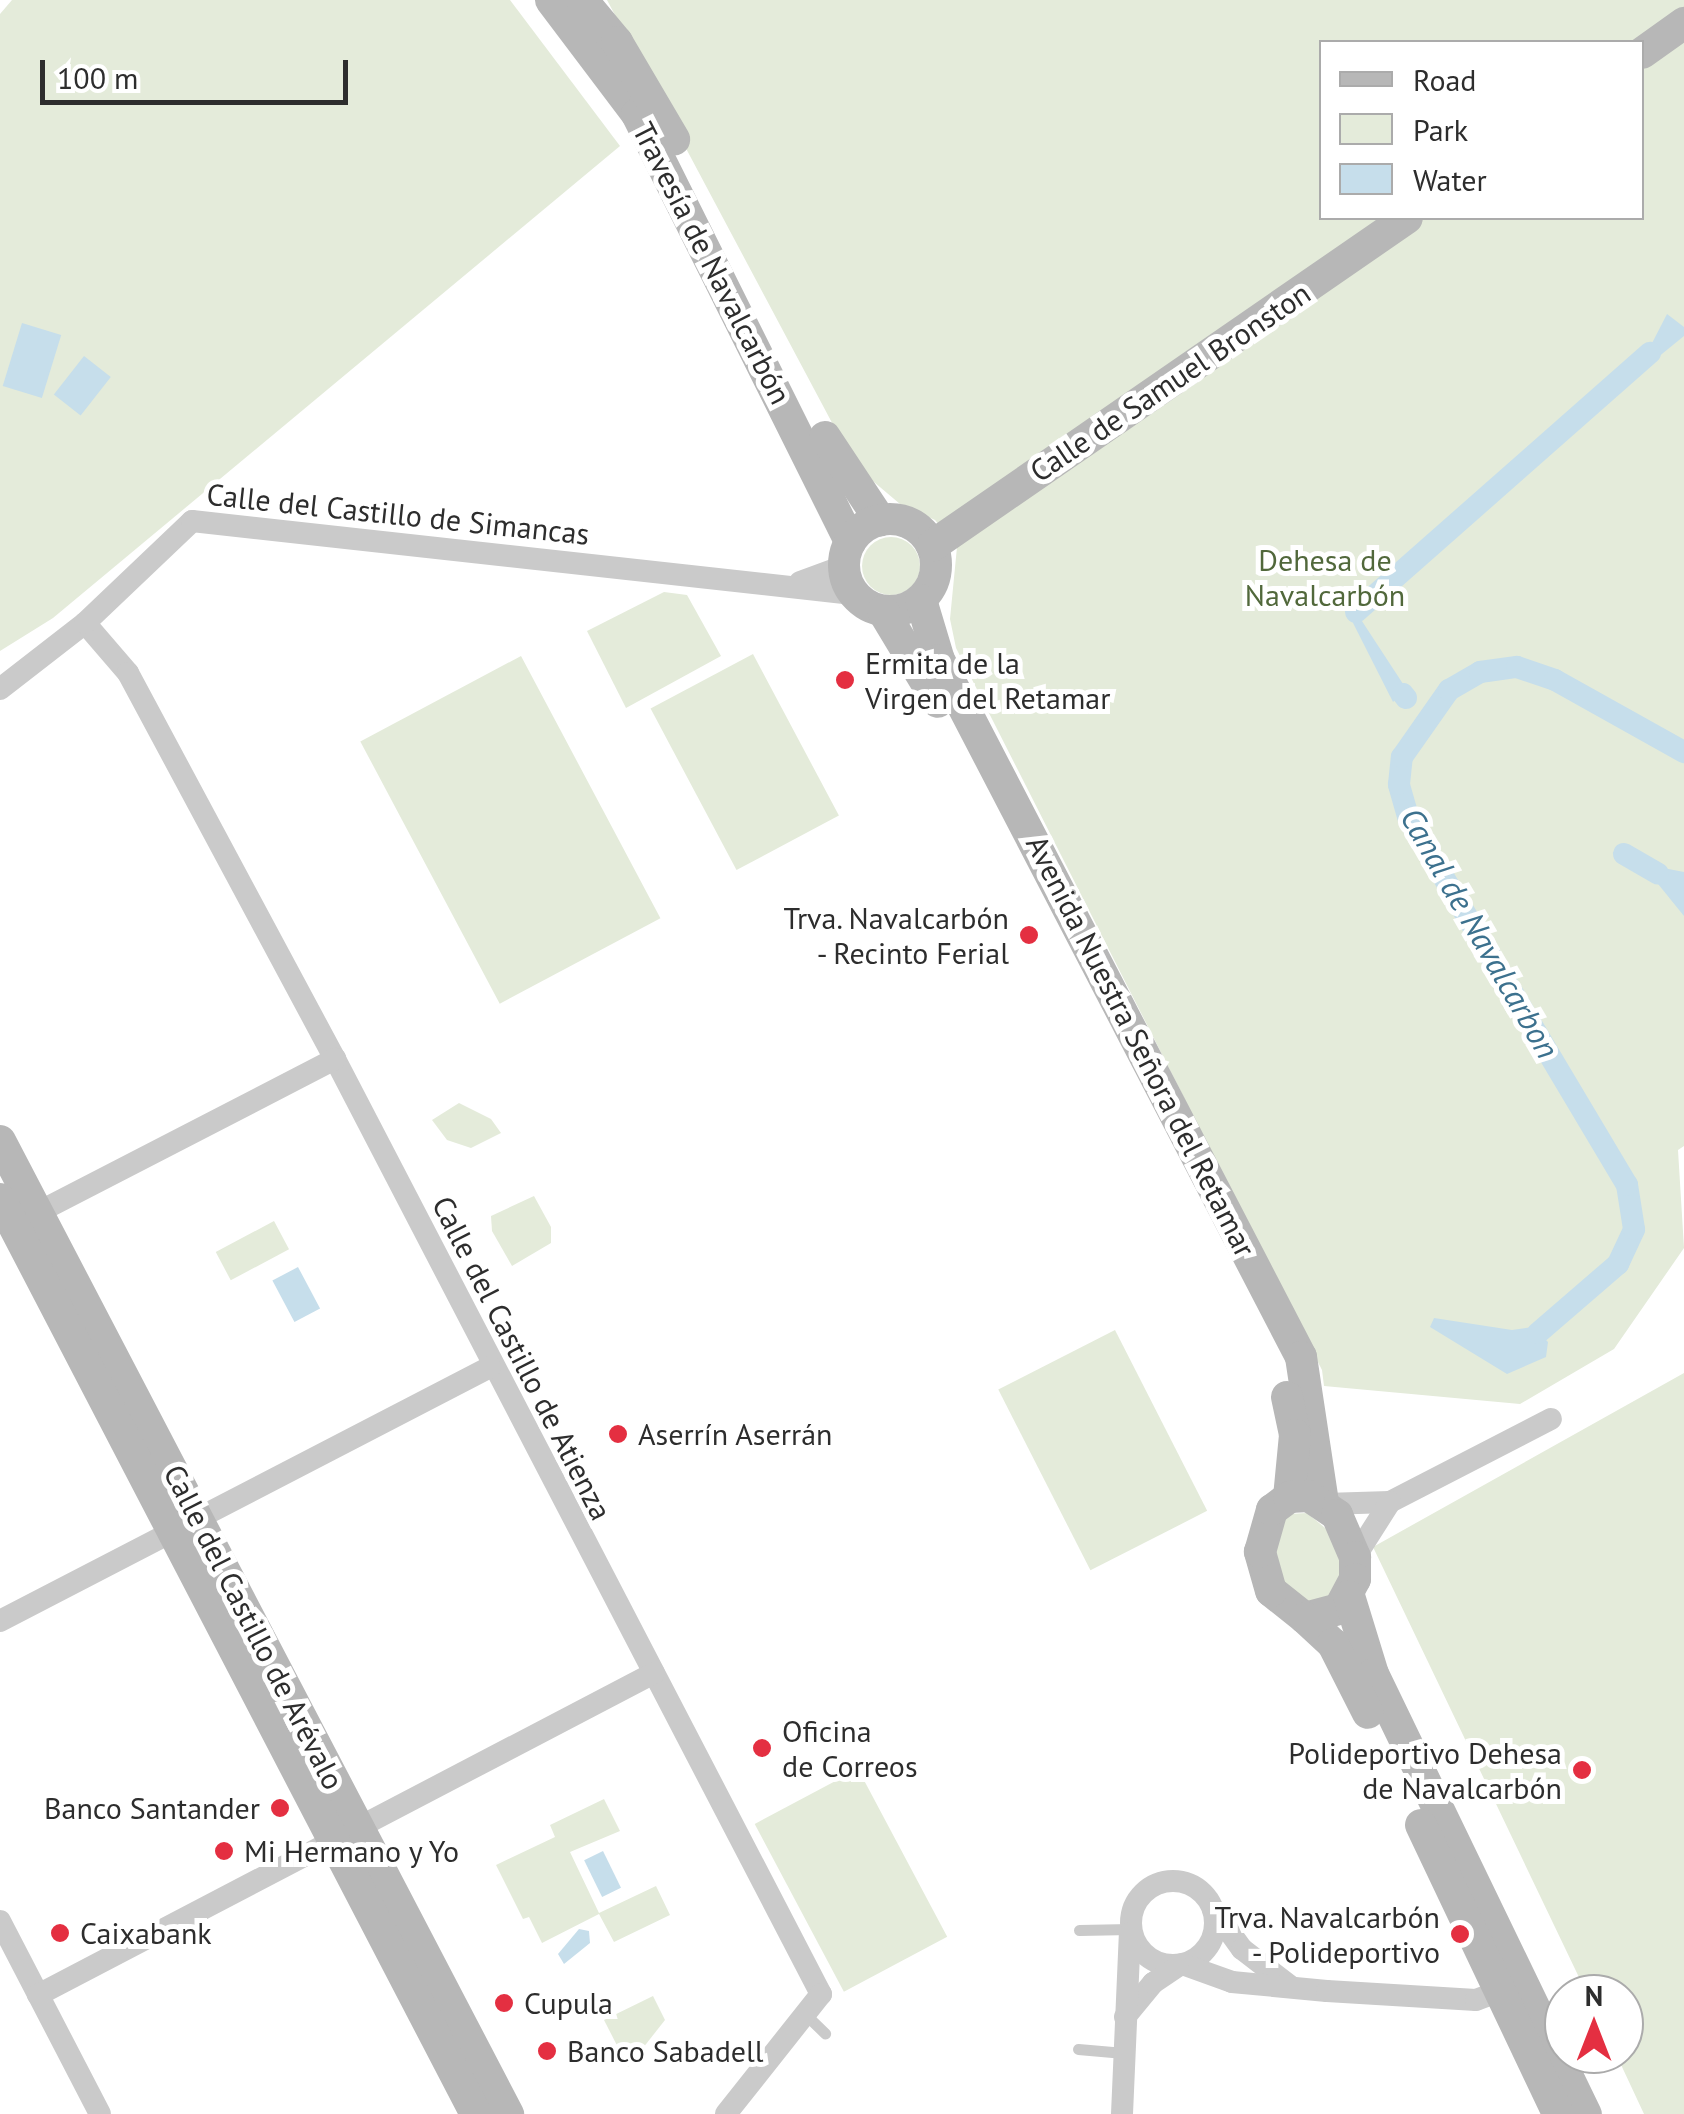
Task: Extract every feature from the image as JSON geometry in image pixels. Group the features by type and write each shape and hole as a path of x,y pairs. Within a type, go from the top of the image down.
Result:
{"street":[{"name":"Travesía de Navalcarbón","path":"551,0 636,114 849,567"},
{"name":"Travesía de Navalcarbón","path":"582,0 654,98 840,467 880,520"},
{"path":"1644,52 1684,23"},
{"name":"Calle de Samuel Bronston","path":"932,546 1404,220"},
{"path":"880,520 911,524 932,546 936,575 921,600 883,611 849,567 880,520"},
{"name":"Calle del Castillo de Simancas","path":"0,689 86,622 192,521 791,584 849,567"},
{"name":"Avenida Nuestra Señora del Retamar","path":"921,600 939,660 1301,1357 1324,1503"},
{"name":"Avenida Nuestra Señora del Retamar","path":"883,611 1064,941 1280,1365 1294,1434 1288,1498"},
{"name":"Calle del Castillo de Atienza","path":"86,622 128,673 335,1059 490,1367 821,1994 805,2014"},
{"path":"13,1218 335,1059"},
{"name":"Calle del Castillo de Arévalo","path":"0,1140 13,1218 185,1525 344,1831 476,2114"},
{"path":"0,1621 490,1367"},
{"path":"1552,1420 1390,1502 1324,1503 1288,1498 1272,1510 1260,1552 1271,1591 1333,1644 1354,1681 1558,2114"},
{"path":"1305,1618 1339,1610 1348,1596 1355,1557 1390,1502"},
{"path":"1324,1503 1349,1534 1355,1557"},
{"path":"1348,1596 1373,1674 1586,2114"},
{"path":"38,1995 344,1831 654,1673"},
{"name":"Calle del Castillo de Arévalo","path":"344,1831 508,2114"},
{"path":"1122,2114 1132,1909 1145,1890 1167,1881 1187,1883 1214,1909 1242,1949 1290,1986"},
{"path":"1125,2017 1153,1982 1210,1944 1214,1909"},
{"path":"0,1922 100,2114"},
{"path":"1130,1931 1158,1964 1180,1965 1232,1982 1476,2000 1498,1992"},
{"path":"726,2114 805,2014"}],"lane":[{"path":"1079,1930 1130,1931"},
{"path":"805,2014 825,2033"},
{"path":"1078,2048 1124,2053"}],"green space":[{"path":"12,0 510,0 620,146 53,618 0,651 0,14"},
{"name":"Dehesa de Navalcarbón","path":"607,0 1684,0 1684,1146 1678,1150 1684,1248 1614,1349 1520,1404 1324,1386 1322,1370 956,648 950,619 957,547 935,520 900,504 855,466"},
{"path":"891,537 911,546 920,566 911,586 891,595 871,586 862,566 871,546"},
{"path":"664,592 687,595 721,656 626,708 587,631"},
{"path":"753,654 839,816 736,870 651,708"},
{"path":"521,656 660,918 500,1004 360,741"},
{"path":"459,1103 491,1119 501,1133 471,1148 447,1140 432,1120"},
{"path":"534,1196 551,1227 551,1243 512,1266 492,1231 491,1216"},
{"path":"274,1221 289,1249 231,1280 216,1252"},
{"path":"1115,1330 1207,1511 1090,1570 998,1389"},
{"name":"Polideportivo Dehesa de Navalcarbón","path":"1684,1373 1684,2114 1644,2114 1625,2074 1644,2074 1644,1974 1577,1974 1373,1547"},
{"path":"1307,1513 1330,1532 1340,1562 1338,1593 1315,1606 1281,1584 1274,1531 1289,1514"},
{"path":"858,1769 947,1937 844,1992 755,1824"},
{"path":"604,1799 620,1831 570,1852 599,1913 656,1886 670,1915 614,1942 599,1914 542,1943 529,1917 523,1919 496,1865 555,1837 550,1825"},
{"path":"653,1996 665,2020 628,2067 604,2020"}],"water":[{"path":"1667,314 1684,327 1684,336 1657,358 1648,351"},
{"path":"22,323 61,335 42,398 3,386"},
{"path":"84,356 111,377 81,416 54,395"},
{"path":"1356,612 1407,690 1393,702 1350,617"},
{"path":"1663,868 1684,872 1684,916 1654,879"},
{"path":"298,1267 320,1308 294,1322 272,1281"},
{"path":"1434,1318 1512,1330 1533,1327 1548,1342 1546,1357 1507,1374 1430,1327"},
{"path":"603,1851 621,1888 602,1897 584,1860"},
{"path":"579,1929 589,1931 590,1943 564,1964 558,1954"}],"waterway":[{"path":"1356,612 1650,353"},
{"name":"Canal de Navalcarbon","path":"1538,1333 1618,1264 1634,1229 1627,1185 1409,820 1399,784 1402,757 1449,690 1480,672 1517,667 1555,680 1684,752"},
{"path":"1403,694 1406,698"},
{"path":"1624,854 1658,874"}],"place":[{"name":"Ermita de la Virgen del Retamar","path":"845,680"},
{"name":"Trva. Navalcarbón - Recinto Ferial","path":"1029,935"},
{"name":"Aserrín Aserrán","path":"618,1434"},
{"name":"Oficina de Correos","path":"762,1748"},
{"name":"Polideportivo Dehesa de Navalcarbón","path":"1582,1770"},
{"name":"Banco Santander","path":"280,1808"},
{"name":"Mi Hermano y Yo","path":"224,1851"},
{"name":"Caixabank","path":"60,1933"},
{"name":"Trva. Navalcarbón - Polideportivo","path":"1460,1934"},
{"name":"Cupula","path":"504,2003"},
{"name":"Banco Sabadell","path":"547,2051"}]}
